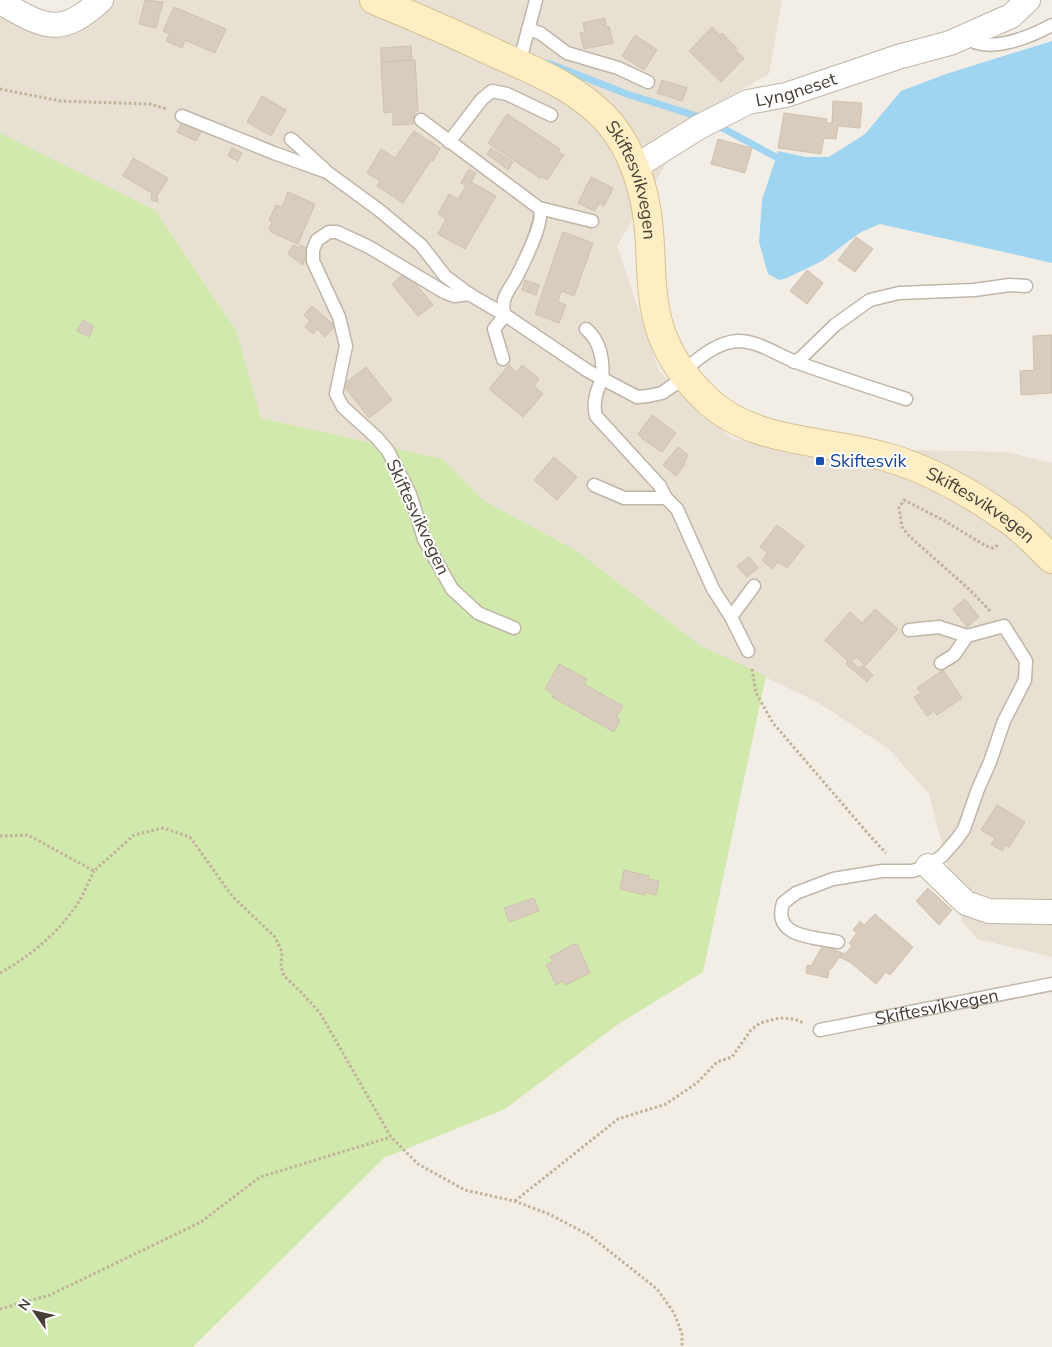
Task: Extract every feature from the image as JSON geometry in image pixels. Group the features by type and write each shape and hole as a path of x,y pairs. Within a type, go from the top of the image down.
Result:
{"main road":[{"name":"Skiftesvikvegen","path":"374,0 429,22 564,85 586,100 605,118 622,140 636,167 646,208 653,297 658,323 668,348 684,374 707,400 728,416 752,428 778,436 847,447 888,457 926,471 964,490 1016,524 1052,559"}],"street":[{"path":"0,2 40,24 51,26 66,24 78,18 89,12 101,0"},
{"name":"Lyngneset","path":"636,167 737,106 786,94 898,57 950,43 1011,16 1028,0"},
{"path":"920,868 966,903 989,911 1052,912"}],"lane":[{"path":"519,64 536,0"},
{"path":"966,37 972,42 981,45 1005,43 1052,25"},
{"path":"528,29 540,32 567,53 618,68 648,82"},
{"path":"449,142 482,99 492,91 507,94 551,115"},
{"name":"Skiftesvikvegen","path":"182,116 265,150 327,172 379,210 421,245 445,276 469,294 505,315 556,351 637,397 662,393 709,350 723,344 738,341 754,343 794,362 906,399"},
{"path":"421,120 539,208 592,221"},
{"path":"291,139 327,172"},
{"path":"503,359 494,328 505,315 504,299 517,277 535,234 541,217 539,208"},
{"name":"Skiftesvikvegen","path":"469,294 454,296 444,292 369,247 337,232 329,232 322,236 317,240 313,250 314,260 339,317 346,346 336,394 338,401 342,407 377,438 388,452 410,494 424,539 452,589 478,613 514,628"},
{"path":"794,362 802,357 835,325 870,300 899,293 974,290 1010,284 1026,286"},
{"path":"586,329 592,333 598,342 602,360 602,378 594,402 596,416 660,486 666,498 677,509 713,589 731,617 748,651"},
{"path":"594,484 624,498 666,498"},
{"path":"731,617 754,586"},
{"path":"838,942 792,932 785,927 782,917 783,902 796,893 833,879 882,871 920,868 942,856 964,829 1004,721 1024,680 1026,661 1004,626 967,636 939,627 909,630"},
{"path":"941,663 954,655 967,636"},
{"name":"Skiftesvikvegen","path":"820,1030 1052,984"}],"path":[{"path":"0,90 60,101 150,104 164,107 182,116"},
{"path":"1004,626 970,590 909,536 902,527 900,508 904,500 986,546 993,548 1000,544 1016,524"},
{"path":"748,651 756,693 773,723 884,851 920,868"},
{"path":"0,973 26,958 56,932 77,905 94,871 134,835 163,828 190,837 232,896 275,937 282,952 281,966 284,976 302,992 320,1013 391,1137 418,1164 464,1190 514,1201 549,1214 589,1235 657,1289 674,1313 682,1334 682,1347"},
{"path":"0,836 28,835 94,871"},
{"path":"514,1201 618,1118 666,1104 697,1082 717,1062 732,1057 751,1030 760,1023 779,1018 794,1019 820,1030"},
{"path":"0,1309 50,1295 201,1222 260,1177 391,1137"}],"shaded area":[{"path":"109,0 782,0 769,74 694,117 617,246 659,371 732,439 867,449 1007,452 1052,463 1052,957 977,939 962,921 929,794 889,749 817,702 701,646 577,551 483,500 443,459 261,418 236,330 155,210 0,133 0,4 43,26"}],"green space":[{"path":"0,133 155,210 236,330 261,418 443,459 483,500 577,551 701,646 766,676 703,972 617,1025 505,1109 384,1158 193,1347 0,1347"}],"water":[{"path":"1052,41 1052,263 880,224 861,232 822,261 787,278 779,280 768,274 759,242 762,200 778,151 806,157 829,157 865,134 901,91 946,74"}],"building":[{"path":"145,0 163,2 156,28 139,24"},
{"path":"174,7 226,29 215,53 185,40 182,48 166,41 169,34 163,31"},
{"path":"605,18 606,27 609,26 613,43 584,49 580,33 585,32 583,23"},
{"path":"712,27 720,35 722,33 744,58 721,82 689,51"},
{"path":"635,35 657,50 644,70 622,56"},
{"path":"411,46 412,60 381,62 381,48"},
{"path":"415,60 418,111 415,111 413,124 393,125 393,112 384,113 381,62"},
{"path":"662,80 687,88 682,101 657,93"},
{"path":"262,96 286,110 271,136 247,122"},
{"path":"833,101 862,103 860,128 838,126 836,139 824,138 821,154 778,148 784,113 827,119 826,123 832,123"},
{"path":"507,114 560,149 558,152 564,155 547,180 541,176 540,178 488,143"},
{"path":"183,121 202,130 196,141 177,132"},
{"path":"414,131 440,148 403,203 377,186 380,181 367,173 381,149 395,158"},
{"path":"718,139 752,148 745,173 711,164"},
{"path":"232,148 242,153 238,161 228,156"},
{"path":"491,148 513,162 508,170 487,154"},
{"path":"133,158 168,178 157,196 158,202 151,200 152,193 123,176"},
{"path":"469,169 476,173 471,182 496,196 465,249 438,234 446,219 438,214 449,194 458,199 466,186 461,183"},
{"path":"591,177 613,188 604,206 599,203 595,211 578,203"},
{"path":"288,192 315,204 298,244 271,232 269,229 272,222 269,220 276,205 282,207"},
{"path":"563,232 593,243 574,296 561,291 558,302 566,305 559,323 535,314"},
{"path":"856,237 873,249 855,272 838,260"},
{"path":"293,245 299,248 300,245 308,249 303,265 288,254"},
{"path":"807,270 823,283 807,304 790,291"},
{"path":"406,272 433,305 418,316 392,284"},
{"path":"525,280 539,285 536,295 522,290"},
{"path":"312,306 335,326 325,337 317,329 313,334 305,327 310,321 304,315"},
{"path":"83,320 94,326 89,337 77,331"},
{"path":"1052,335 1052,393 1021,395 1020,371 1034,370 1033,336"},
{"path":"509,365 516,372 522,365 539,379 534,386 543,394 523,417 489,389"},
{"path":"366,367 392,400 369,418 343,385"},
{"path":"652,415 676,433 662,452 638,434"},
{"path":"678,447 688,455 685,464 676,476 663,465"},
{"path":"554,457 577,477 557,500 534,480"},
{"path":"777,525 804,546 787,568 778,562 772,569 762,560 768,553 760,547"},
{"path":"749,557 758,568 747,577 737,566"},
{"path":"965,599 979,617 967,627 953,609"},
{"path":"875,609 898,629 865,666 856,657 851,663 859,668 863,666 873,675 867,682 846,664 848,661 825,640 850,612 862,623"},
{"path":"559,664 587,679 584,684 623,706 616,718 620,720 614,732 552,697 554,694 545,689"},
{"path":"943,670 962,698 937,715 934,711 927,716 914,697 921,693 917,688"},
{"path":"997,805 1025,822 1009,847 1005,845 1002,851 991,844 995,838 981,830"},
{"path":"624,870 649,876 648,879 659,881 656,895 645,892 645,895 620,889"},
{"path":"928,888 952,910 939,925 916,901"},
{"path":"534,898 539,911 509,922 504,908"},
{"path":"875,914 913,947 890,975 886,972 876,984 850,962 839,957 842,953 845,954 852,946 849,943 857,933 853,930 860,921 864,925"},
{"path":"577,944 590,973 565,985 563,981 556,985 546,965 553,961 550,957"},
{"path":"823,945 842,953 829,970 828,978 806,973 807,965 811,966"}],"waterway":[{"path":"548,63 627,94 703,118"},
{"path":"715,124 776,157"}],"place":[{"name":"Skiftesvik","path":"820,461"}]}
